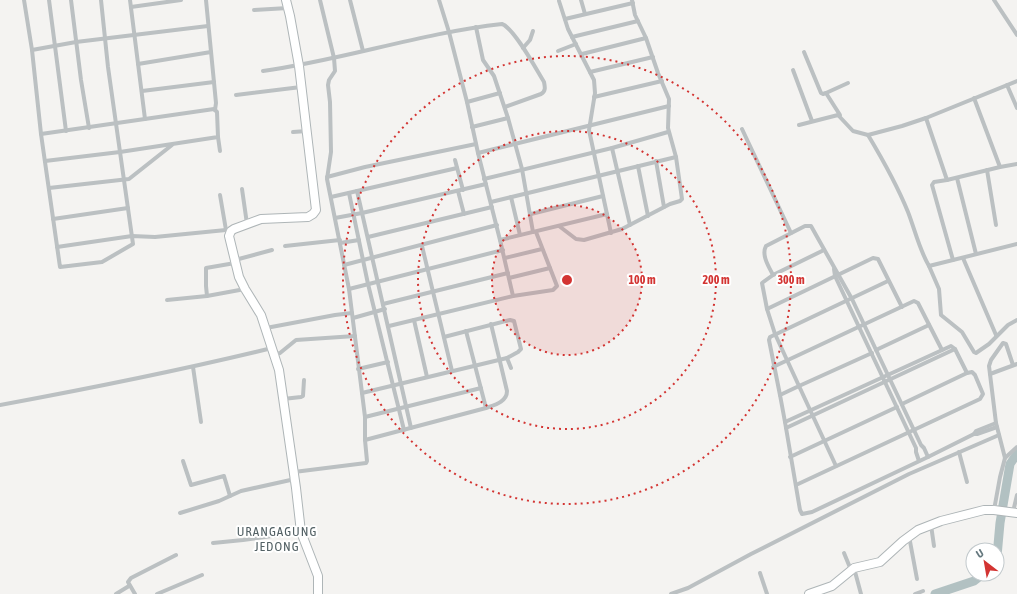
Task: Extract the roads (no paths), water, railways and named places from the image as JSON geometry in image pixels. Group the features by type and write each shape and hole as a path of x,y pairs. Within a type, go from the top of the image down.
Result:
{"street":[{"path":"24,0 32,50 48,188 60,267 102,262 133,244 108,67 101,0"},
{"path":"49,0 66,131"},
{"path":"71,0 89,128"},
{"path":"130,0 145,119"},
{"path":"131,7 181,0"},
{"path":"206,0 220,151"},
{"path":"180,513 219,501 241,491 294,476 363,464 367,461 365,448 365,417 349,289 327,177 331,152 328,81 335,71 334,58 320,0"},
{"path":"350,0 363,51"},
{"path":"581,0 585,14"},
{"path":"994,0 1017,35"},
{"path":"440,1 467,102 484,179 497,225 513,296"},
{"path":"559,1 572,37 582,54 595,84 589,126 611,233"},
{"path":"559,226 576,239 581,240 611,233 682,199 676,157 668,132 669,98 638,21 633,1 565,19"},
{"path":"57,247 132,236 155,237 228,232 261,219 308,216 315,212 316,205 299,66 287,4 254,10"},
{"path":"572,37 638,21"},
{"path":"263,71 299,66 449,32 502,24 505,25 523,48 544,82 545,91 541,94 505,107"},
{"path":"32,50 76,42 208,26"},
{"path":"389,326 513,296 553,290 556,288 557,284 535,232 516,144 505,107 492,72 483,60 476,27"},
{"path":"523,48 530,40 534,31"},
{"path":"582,54 646,38"},
{"path":"558,50 576,44"},
{"path":"138,64 211,52"},
{"path":"804,52 821,93 826,93 848,83"},
{"path":"590,72 653,57"},
{"path":"793,70 812,121"},
{"path":"594,97 662,81"},
{"path":"826,93 848,126 853,131 868,135 926,118 1017,81"},
{"path":"142,91 214,82"},
{"path":"1007,85 1017,108"},
{"path":"236,95 301,87"},
{"path":"467,102 500,93"},
{"path":"974,98 1000,167"},
{"path":"478,153 669,106"},
{"path":"41,134 215,110"},
{"path":"799,125 834,115 840,115"},
{"path":"472,127 508,118"},
{"path":"926,118 947,180"},
{"path":"742,129 791,233"},
{"path":"293,132 307,131"},
{"path":"484,179 594,153 668,132"},
{"path":"868,135 896,185 940,290 941,315 962,332 972,351 976,353 989,344 996,335 1008,325 1017,320"},
{"path":"45,161 120,152 218,136"},
{"path":"48,188 129,179 172,144"},
{"path":"327,177 365,167 476,144"},
{"path":"612,148 630,225"},
{"path":"368,237 464,214 511,197 676,157"},
{"path":"455,160 463,190"},
{"path":"656,161 664,207"},
{"path":"953,260 932,185 934,182 1017,164"},
{"path":"638,166 648,216"},
{"path":"331,197 457,168"},
{"path":"987,170 996,225"},
{"path":"957,178 976,254"},
{"path":"335,218 486,184"},
{"path":"242,189 247,224"},
{"path":"357,191 372,259 384,304 411,428"},
{"path":"458,191 464,214"},
{"path":"349,193 368,284 404,430"},
{"path":"220,195 239,277 258,308 279,370 301,532 318,576 318,594"},
{"path":"531,214 603,196"},
{"path":"511,197 520,235"},
{"path":"53,218 128,208"},
{"path":"500,240 607,214"},
{"path":"344,265 422,246 497,225"},
{"path":"773,275 764,254 764,251 770,243 805,226 811,226 850,300 874,352 884,380 916,448 920,461"},
{"path":"285,246 359,240"},
{"path":"929,266 1017,244"},
{"path":"422,246 452,371"},
{"path":"505,258 542,249"},
{"path":"208,296 206,286 206,268 235,262 272,250"},
{"path":"349,289 427,268 503,250"},
{"path":"824,250 773,275 762,283 767,309 775,334 836,466"},
{"path":"767,309 869,259 876,258 878,259 902,306"},
{"path":"963,258 996,335"},
{"path":"509,278 550,268"},
{"path":"384,304 508,273"},
{"path":"888,281 770,337 769,340 773,367 780,395 790,457 802,514 805,514 920,461 974,434 997,425"},
{"path":"167,300 208,296 245,289"},
{"path":"773,367 902,306 916,301 942,350"},
{"path":"266,328 335,315 352,315 385,309"},
{"path":"414,320 427,377"},
{"path":"362,394 500,360 507,358 521,349 515,322 510,320 444,337"},
{"path":"365,441 486,408 499,403 507,394 491,324"},
{"path":"780,395 929,325"},
{"path":"466,331 486,408"},
{"path":"0,405 273,351 280,353 296,340 355,336"},
{"path":"990,374 1015,364 1006,344 1003,343 990,363 990,374 997,425 1005,458 1000,477 995,510"},
{"path":"889,378 950,346 955,349 967,373"},
{"path":"785,422 811,413 955,349"},
{"path":"874,352 889,378 921,446 924,448 928,457"},
{"path":"507,358 510,368"},
{"path":"358,369 388,362"},
{"path":"193,367 201,422"},
{"path":"796,485 980,400 983,394 975,375 972,372 902,404"},
{"path":"283,399 303,396 304,380"},
{"path":"365,417 481,388"},
{"path":"790,457 897,407"},
{"path":"786,428 811,413"},
{"path":"671,594 688,588 751,554 909,474 999,435"},
{"path":"916,448 921,446"},
{"path":"1005,458 1017,447"},
{"path":"959,452 967,482"},
{"path":"183,461 191,485 224,476 226,478 230,496"},
{"path":"809,594 832,586 853,569 880,562 909,536 918,530 980,511 995,510 1014,512 1017,495"},
{"path":"931,525 934,546"},
{"path":"213,543 301,532"},
{"path":"909,536 911,540 917,579"},
{"path":"844,553 853,569 861,594"},
{"path":"135,594 128,582 131,578 176,555"},
{"path":"760,573 767,594"},
{"path":"157,594 169,592 202,575"},
{"path":"116,594 129,586"},
{"path":"915,594 923,591"}],"waterway":[{"path":"998,542 1010,464 1017,454"},
{"path":"935,594 971,582"}],"district":[{"name":"URANGAGUNG JEDONG","path":"277,538"}]}
